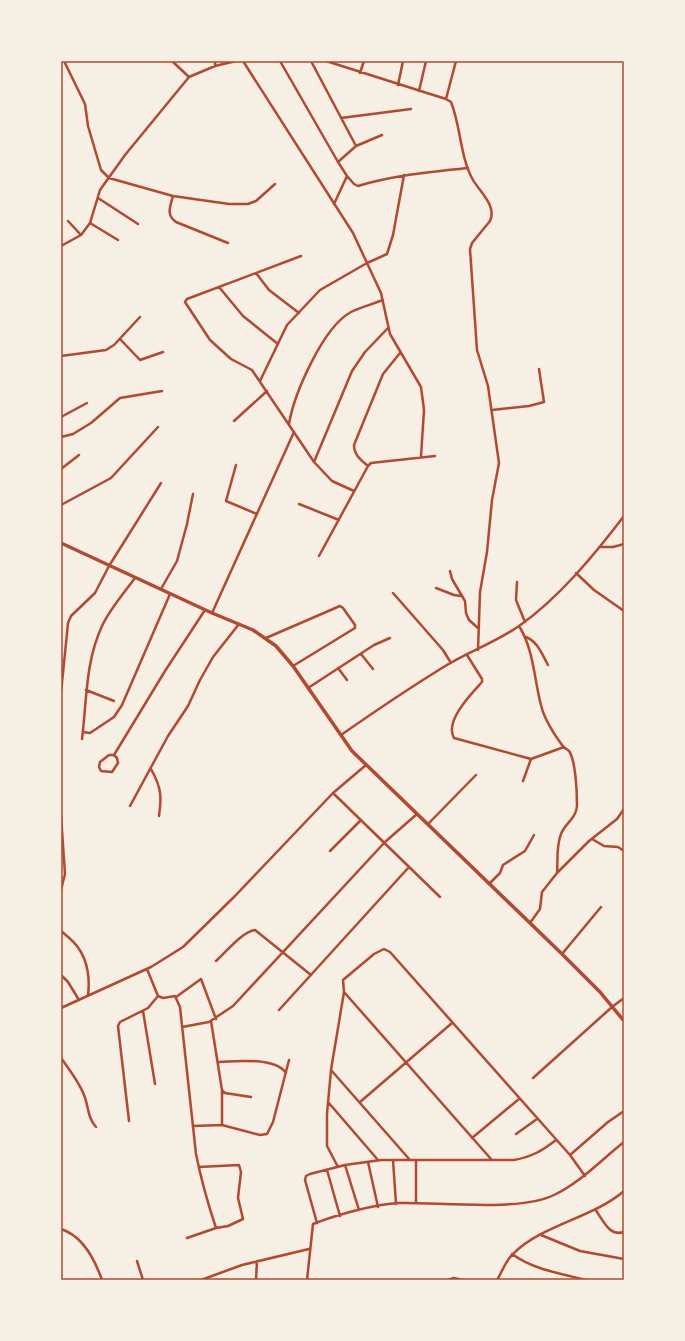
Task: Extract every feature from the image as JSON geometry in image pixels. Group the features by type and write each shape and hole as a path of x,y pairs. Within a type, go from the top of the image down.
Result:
{"main road":[{"path":"61,543 205,610 239,624 266,638 276,646 293,666 340,736 366,765 562,954 600,992 624,1021"}],"street":[{"path":"64,61 85,104 88,126 101,170 109,178 173,196 230,204 248,204 264,195 275,184"},
{"path":"172,61 189,77"},
{"path":"215,61 215,66"},
{"path":"61,246 81,235 90,223 98,198 109,178 189,77 215,66 236,61"},
{"path":"244,61 353,233 367,263 383,300 390,334 421,387 424,410 421,456"},
{"path":"280,61 338,162 354,184 358,186 380,179 404,175 468,168"},
{"path":"311,61 356,146"},
{"path":"326,61 446,99 450,102 468,168 473,180 492,208 490,221 472,243 470,249 477,350 488,386 499,463 492,500 487,552 480,592 478,650"},
{"path":"360,73 364,61"},
{"path":"398,85 403,61"},
{"path":"419,91 426,61"},
{"path":"446,99 456,61"},
{"path":"341,118 411,110"},
{"path":"338,162 356,146 382,136"},
{"path":"260,381 287,325 320,290 367,263 387,254 404,175"},
{"path":"334,204 347,176"},
{"path":"173,196 169,214 171,218 176,222 228,243"},
{"path":"98,198 138,224"},
{"path":"68,221 81,235"},
{"path":"90,223 118,240"},
{"path":"301,256 187,299 185,302 186,306 210,340 231,359 252,370 314,462 332,481 354,491"},
{"path":"256,273 269,290 299,313"},
{"path":"218,287 243,316 278,344"},
{"path":"289,424 291,411 310,363 327,335 350,312 383,300"},
{"path":"61,356 106,350 120,339 140,317"},
{"path":"314,462 352,371 365,352 389,328"},
{"path":"120,339 140,360 164,352"},
{"path":"368,466 356,455 354,446 384,374 400,353"},
{"path":"492,410 529,406 544,402 539,369"},
{"path":"61,437 73,434 87,426 122,397 162,391"},
{"path":"234,421 267,391"},
{"path":"61,417 87,403"},
{"path":"61,505 111,478 158,427"},
{"path":"212,613 294,432"},
{"path":"61,469 79,455"},
{"path":"319,556 368,466 371,464 421,456 435,456"},
{"path":"236,465 226,502 257,514"},
{"path":"61,693 68,622 71,616 95,593 109,566 161,483"},
{"path":"161,589 177,561 193,494"},
{"path":"299,504 339,520"},
{"path":"340,736 451,663 478,650 525,622 552,598 576,573 601,546 624,516"},
{"path":"601,546 613,547 624,544"},
{"path":"450,571 467,606 466,613 469,620 478,628"},
{"path":"576,573 594,590 624,612"},
{"path":"82,739 88,668 102,625 135,578"},
{"path":"517,582 516,600 525,622"},
{"path":"436,588 454,596 462,596"},
{"path":"393,593 438,645 451,663"},
{"path":"83,732 90,733 114,717 122,705 170,594"},
{"path":"266,638 340,606 343,608 355,625 355,628 293,666"},
{"path":"114,755 165,671 205,610"},
{"path":"130,806 168,736 188,706 213,657 239,624"},
{"path":"519,626 526,637 541,706 549,725 564,747 569,751 572,759 577,807 574,818 561,833 558,844 557,873"},
{"path":"526,637 533,640 538,646 548,665"},
{"path":"308,688 374,645 390,638"},
{"path":"361,654 373,669"},
{"path":"467,655 482,682 460,708 453,722 452,736 531,759 564,747"},
{"path":"338,668 347,680"},
{"path":"86,690 114,701"},
{"path":"109,755 114,755 117,758 118,763 115,769 108,772 102,771 99,767 100,762 109,755"},
{"path":"523,781 531,759"},
{"path":"61,1008 172,956 196,936 333,793 366,765"},
{"path":"151,768 158,782 162,796 158,816"},
{"path":"428,824 476,774"},
{"path":"333,793 385,842 440,898"},
{"path":"530,923 540,909 542,892 557,873 592,839 623,814 624,809"},
{"path":"182,1027 216,1019 233,1006 385,842 418,814"},
{"path":"61,816 65,874 61,890"},
{"path":"330,851 361,820"},
{"path":"489,884 500,874 503,865 525,851 534,835"},
{"path":"592,839 604,846 618,847 624,851"},
{"path":"279,1010 409,867"},
{"path":"562,954 601,907"},
{"path":"216,961 250,930 259,932 311,975"},
{"path":"61,931 79,948 87,968 90,983 88,995"},
{"path":"338,1167 327,1143 328,1102 331,1070 344,992 343,980 380,950 384,949 390,952 570,1156 585,1176"},
{"path":"147,969 158,996 163,998 176,997 201,979 216,1019"},
{"path":"61,975 68,982 79,1000"},
{"path":"344,992 491,1159"},
{"path":"129,1120 118,1026 120,1022 142,1012 158,996"},
{"path":"176,997 180,1007 199,1168 216,1228"},
{"path":"533,1078 624,998"},
{"path":"142,1012 155,1084"},
{"path":"211,1021 222,1090 222,1125"},
{"path":"360,1102 452,1023"},
{"path":"61,1058 81,1089 88,1114 96,1127"},
{"path":"193,1126 222,1125 260,1135 267,1134 273,1122 289,1060"},
{"path":"218,1062 250,1062 269,1064 278,1066 286,1073"},
{"path":"331,1070 410,1160"},
{"path":"222,1090 225,1093 251,1097"},
{"path":"472,1138 519,1099"},
{"path":"328,1102 378,1161"},
{"path":"570,1156 608,1122 624,1111"},
{"path":"516,1134 537,1119"},
{"path":"317,1223 305,1180 306,1176 310,1174 345,1165 378,1161 491,1159 501,1161 530,1157 542,1151 556,1140"},
{"path":"307,1280 309,1249 313,1224 359,1210 396,1204 527,1202 553,1195 585,1176 624,1142"},
{"path":"393,1160 396,1204"},
{"path":"416,1160 416,1203"},
{"path":"368,1162 378,1207"},
{"path":"345,1165 359,1210"},
{"path":"187,1238 216,1228 228,1226 243,1217 238,1198 240,1166 199,1168"},
{"path":"327,1170 340,1216"},
{"path":"497,1280 512,1254 523,1245 595,1209 624,1191"},
{"path":"595,1209 611,1232 618,1234 624,1232"},
{"path":"61,1229 82,1243 102,1280"},
{"path":"542,1235 580,1251 624,1259"},
{"path":"201,1280 256,1261 309,1249"},
{"path":"512,1254 518,1259 546,1271 587,1280"},
{"path":"137,1261 144,1280"},
{"path":"256,1261 256,1280"},
{"path":"448,1280 454,1278 462,1280"}]}
